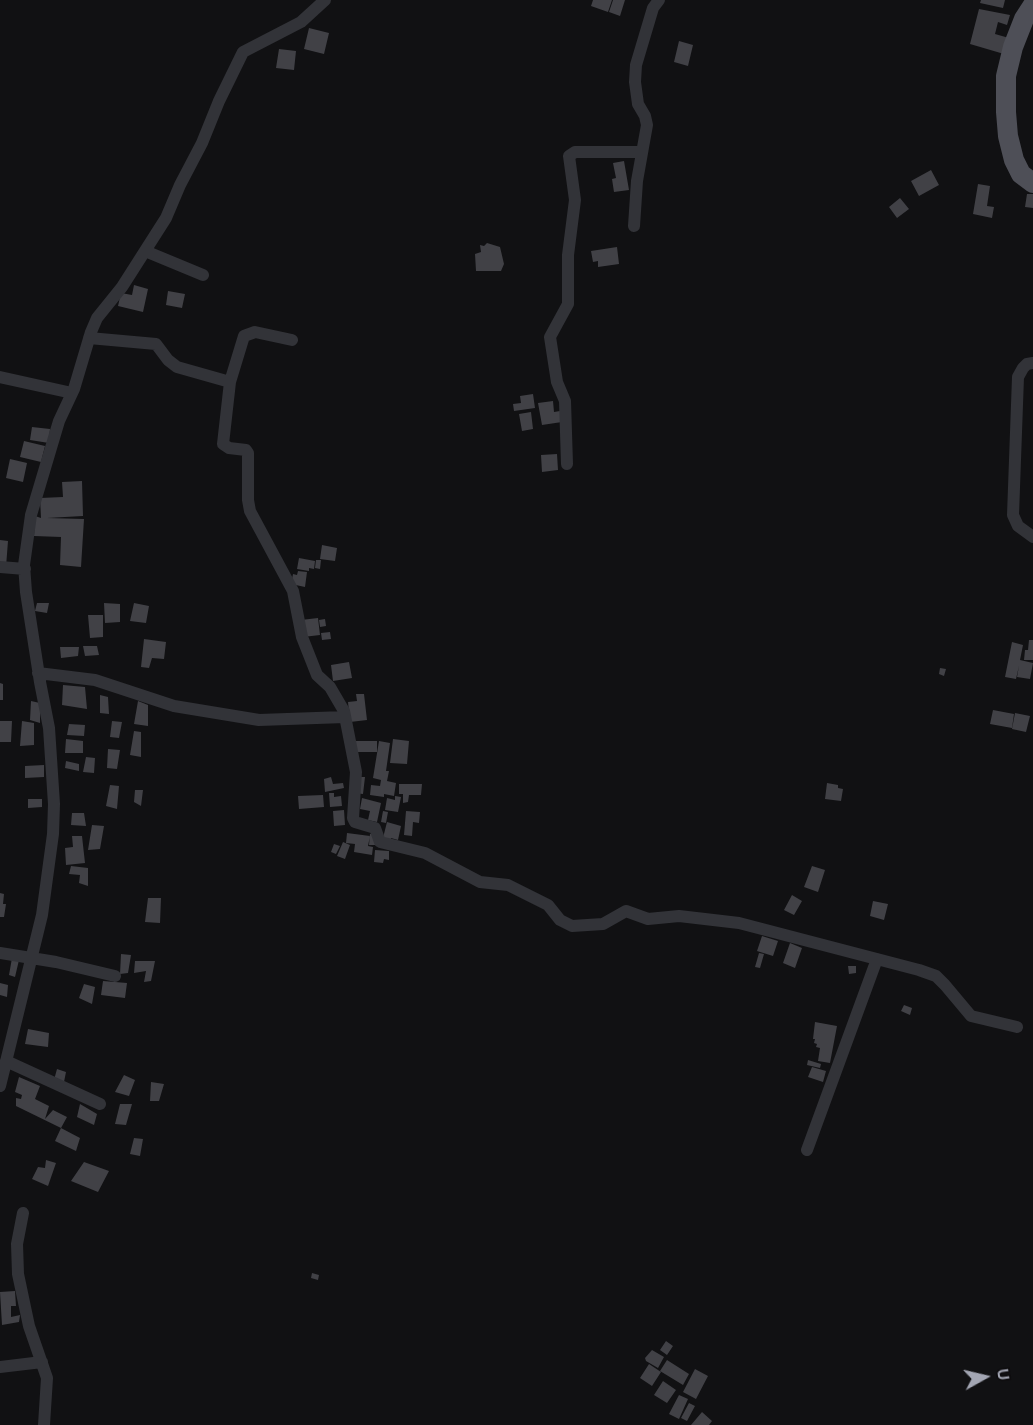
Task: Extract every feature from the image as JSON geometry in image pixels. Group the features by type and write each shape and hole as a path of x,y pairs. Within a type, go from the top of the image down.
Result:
{"main road":[{"path":"1033,5 1024,19 1013,47 1006,76 1008,136 1014,160 1021,174 1033,183"}],"street":[{"path":"0,1086 42,915 50,865 54,804 49,728 29,614 25,569 31,515 59,421 72,393 97,318 122,287 166,218 243,52 296,26 325,0"},
{"path":"634,226 637,181 646,125 645,116 638,104 635,82 636,65 653,8 659,0"},
{"path":"567,464 565,401 556,382 550,337 568,304 568,255 574,200 569,156 575,153 642,152"},
{"path":"145,252 203,275"},
{"path":"292,339 255,333 244,336 230,382 223,444 229,448 246,450 248,453 250,511 293,591 302,637 318,675 330,687 342,708 356,772 353,818 355,822 375,828 380,842 425,853 480,882 508,885 548,905 560,920 572,926 603,924 626,911 648,919 679,916 739,923 936,976 971,1016 1017,1027"},
{"path":"89,338 156,344 168,360 177,367 230,382"},
{"path":"1033,363 1027,364 1018,377 1013,515 1018,526 1033,537"},
{"path":"0,376 72,393"},
{"path":"0,567 25,569"},
{"path":"38,673 95,680 174,706 259,720 345,717"},
{"path":"0,953 56,962 115,976"},
{"path":"807,1150 877,959"},
{"path":"6,1061 100,1104"},
{"path":"22,1213 17,1244 18,1274 29,1326 48,1383 44,1425"},
{"path":"0,1367 42,1362"}],"building":[{"path":"593,0 612,0 608,12 591,6"},
{"path":"613,0 625,0 620,16 609,12"},
{"path":"981,0 1005,0 1003,8 980,3"},
{"path":"979,9 1010,15 1007,25 998,22 995,34 1009,38 1004,54 970,44"},
{"path":"309,28 329,33 324,54 304,49"},
{"path":"679,41 693,45 688,66 674,62"},
{"path":"279,49 296,51 294,70 276,68"},
{"path":"624,161 629,190 614,192 612,179 616,178 613,163"},
{"path":"931,170 939,185 919,196 911,181"},
{"path":"978,184 990,186 987,206 994,207 992,218 973,214"},
{"path":"1027,194 1033,194 1033,208 1025,207"},
{"path":"900,198 909,209 897,218 889,207"},
{"path":"487,243 500,247 504,264 501,271 476,271 475,254 481,252 480,245 484,246"},
{"path":"617,247 619,264 598,267 598,261 593,262 591,251"},
{"path":"134,285 148,289 143,312 118,306 121,293 132,295"},
{"path":"168,291 185,294 182,308 166,305"},
{"path":"533,394 535,408 514,411 513,404 521,403 520,396"},
{"path":"553,401 554,412 560,411 562,422 542,425 538,403"},
{"path":"531,412 533,429 522,431 519,414"},
{"path":"32,427 50,429 49,443 30,440"},
{"path":"24,441 45,446 41,462 20,457"},
{"path":"557,454 558,470 542,472 541,455"},
{"path":"10,459 27,463 23,482 6,478"},
{"path":"82,481 83,516 47,518 84,519 81,567 60,565 61,537 34,536 35,516 41,518 40,498 63,497 62,482"},
{"path":"0,540 8,541 6,567 0,566"},
{"path":"322,545 337,548 335,561 320,559"},
{"path":"299,558 315,561 314,569 309,568 309,571 297,569"},
{"path":"316,560 321,560 320,569 315,568"},
{"path":"298,571 307,572 305,587 291,584 293,574 297,575"},
{"path":"37,603 49,603 47,613 35,611"},
{"path":"104,603 120,604 120,622 105,623"},
{"path":"134,603 149,606 146,623 130,621"},
{"path":"88,615 103,615 103,637 90,638"},
{"path":"318,618 320,635 303,637 301,620"},
{"path":"325,619 326,626 320,627 319,620"},
{"path":"330,632 331,639 322,640 321,633"},
{"path":"144,639 166,642 164,659 152,658 149,668 141,667"},
{"path":"1029,640 1033,640 1033,660 1024,660 1025,650 1028,650"},
{"path":"1012,642 1023,645 1020,660 1033,663 1030,679 1017,677 1019,666 1016,679 1005,677"},
{"path":"83,646 97,646 99,655 85,656"},
{"path":"60,647 79,647 78,656 61,658"},
{"path":"349,662 352,678 333,681 331,665"},
{"path":"940,668 946,669 944,676 939,674"},
{"path":"0,683 3,684 3,700 0,700"},
{"path":"63,685 85,687 87,709 62,705"},
{"path":"356,694 364,694 367,720 350,722 348,702 357,701"},
{"path":"100,695 108,697 109,714 100,713"},
{"path":"31,701 40,703 40,723 30,720"},
{"path":"138,701 148,705 148,726 134,724"},
{"path":"993,710 1014,714 1012,728 990,724"},
{"path":"1015,713 1030,716 1026,732 1012,729"},
{"path":"0,721 12,721 11,742 0,742"},
{"path":"22,721 34,723 34,745 20,746"},
{"path":"112,721 122,722 119,738 110,737"},
{"path":"69,724 85,725 84,736 67,735"},
{"path":"134,731 141,732 141,757 130,755"},
{"path":"66,739 83,741 83,753 65,753"},
{"path":"393,739 409,741 407,764 390,763"},
{"path":"354,741 377,741 377,752 354,752"},
{"path":"379,741 390,743 386,771 389,771 387,781 396,783 394,796 370,795 371,785 380,786 381,780 373,778"},
{"path":"108,749 120,750 117,769 107,768"},
{"path":"86,757 95,758 94,773 83,772"},
{"path":"66,761 79,764 79,771 65,768"},
{"path":"44,765 44,777 25,778 25,766"},
{"path":"331,777 333,784 343,783 344,788 325,792 324,779"},
{"path":"357,777 365,777 363,794 355,793"},
{"path":"827,783 838,785 838,788 843,789 841,801 825,799"},
{"path":"399,784 422,784 421,795 409,795 408,802 403,803 403,794 399,794"},
{"path":"110,785 119,786 117,809 106,806"},
{"path":"135,790 143,790 141,806 134,802"},
{"path":"329,793 334,793 334,797 341,796 342,806 330,807"},
{"path":"323,795 324,807 299,809 298,796"},
{"path":"395,796 401,797 398,812 385,810 387,798 395,800"},
{"path":"362,798 381,803 377,822 368,820 370,811 360,809"},
{"path":"28,799 42,799 42,807 28,808"},
{"path":"344,810 345,825 334,826 333,811"},
{"path":"383,811 388,812 386,823 381,822"},
{"path":"406,811 420,812 419,823 413,822 412,836 404,835"},
{"path":"72,813 84,813 86,826 71,825"},
{"path":"387,822 401,826 398,840 391,838 390,844 382,842"},
{"path":"92,825 104,826 100,849 88,850"},
{"path":"347,833 370,836 368,846 373,847 372,855 354,852 355,844 346,843"},
{"path":"370,834 376,834 376,845 369,845"},
{"path":"72,836 82,836 85,863 66,865 65,848 73,847"},
{"path":"343,842 350,845 345,859 337,856"},
{"path":"334,844 340,846 336,854 331,852"},
{"path":"375,850 389,851 389,860 384,859 383,863 374,862"},
{"path":"71,866 88,868 88,886 79,883 80,875 69,874"},
{"path":"812,866 825,870 818,892 804,887"},
{"path":"0,893 4,894 3,904 6,904 4,917 0,917"},
{"path":"792,895 802,901 794,915 784,910"},
{"path":"148,898 161,898 160,923 145,922"},
{"path":"873,901 888,904 884,920 870,916"},
{"path":"762,936 778,941 773,956 757,951"},
{"path":"790,943 802,948 795,968 783,963"},
{"path":"759,953 764,954 760,968 755,967"},
{"path":"121,954 131,955 128,973 120,974"},
{"path":"12,958 19,960 15,977 9,975"},
{"path":"135,961 155,961 151,981 144,982 146,971 134,973"},
{"path":"848,966 856,966 856,973 849,974"},
{"path":"103,981 127,983 125,998 101,995"},
{"path":"0,983 8,985 7,997 0,995"},
{"path":"84,984 95,987 92,1004 79,998"},
{"path":"904,1005 912,1008 910,1015 901,1011"},
{"path":"815,1022 837,1026 830,1063 818,1061 820,1048 816,1047 817,1044 813,1039"},
{"path":"28,1029 49,1033 48,1047 25,1044"},
{"path":"808,1060 821,1064 820,1068 807,1065"},
{"path":"812,1067 826,1071 823,1082 808,1077"},
{"path":"57,1069 66,1072 63,1087 54,1080"},
{"path":"124,1075 135,1080 129,1096 115,1092"},
{"path":"19,1077 40,1086 35,1099 49,1106 45,1119 53,1110 67,1117 61,1128 16,1106 16,1098 21,1099 22,1095 15,1092"},
{"path":"151,1082 164,1084 159,1101 150,1101"},
{"path":"80,1104 97,1114 94,1125 77,1117"},
{"path":"120,1104 132,1104 126,1125 115,1124"},
{"path":"61,1128 80,1138 76,1151 55,1141"},
{"path":"134,1138 143,1139 140,1156 130,1154"},
{"path":"46,1160 56,1163 48,1186 32,1179 38,1167 45,1168"},
{"path":"84,1162 109,1171 98,1192 71,1181"},
{"path":"312,1273 319,1275 318,1280 311,1278"},
{"path":"15,1291 16,1306 11,1306 11,1317 20,1315 19,1322 2,1325 0,1292"},
{"path":"666,1341 673,1346 667,1355 660,1350"},
{"path":"652,1350 664,1357 658,1368 645,1358"},
{"path":"667,1360 689,1374 683,1385 660,1371"},
{"path":"649,1364 661,1372 652,1386 640,1378"},
{"path":"695,1369 708,1376 696,1399 683,1392"},
{"path":"663,1381 676,1390 667,1403 654,1395"},
{"path":"679,1395 688,1399 679,1419 669,1414"},
{"path":"689,1403 695,1406 687,1421 681,1418"},
{"path":"702,1412 712,1421 709,1425 691,1425"}]}
